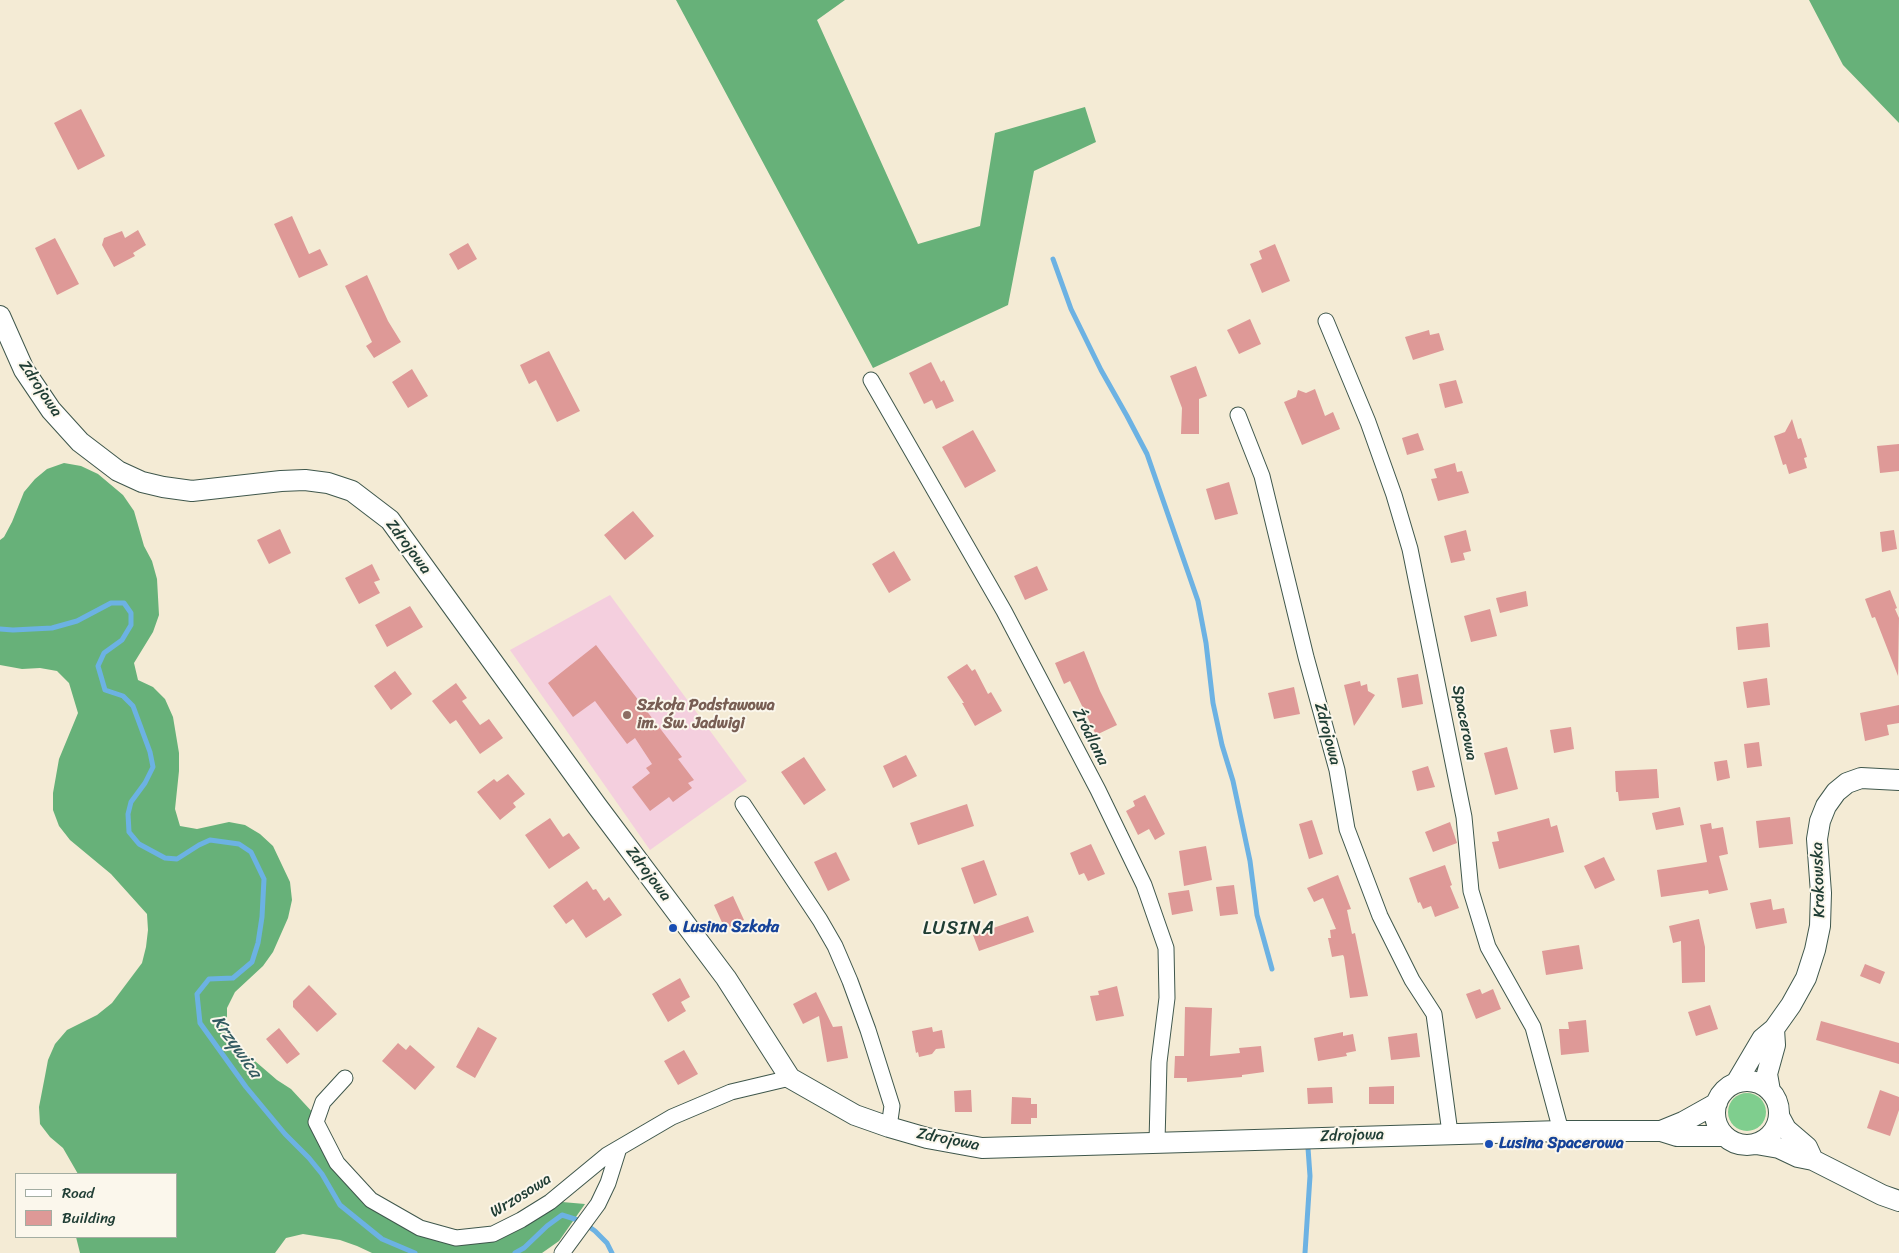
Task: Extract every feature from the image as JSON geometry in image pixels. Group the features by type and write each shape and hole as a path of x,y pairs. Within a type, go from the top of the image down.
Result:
{"street":[{"name":"Zdrojowa","path":"0,316 24,370 51,410 80,442 118,471 142,482 192,491 281,481 305,480 328,483 352,491 390,520 607,819 726,978 790,1078 855,1115 927,1138 982,1148 1561,1130 1661,1130 1683,1122 1717,1103"},
{"name":"Spacerowa","path":"1326,321 1368,422 1394,495 1410,549 1464,817 1470,891 1488,947 1533,1027 1561,1130"},
{"name":"Źródlana","path":"871,380 1004,610 1098,790 1144,885 1166,948 1167,998 1159,1062 1157,1142"},
{"name":"Zdrojowa","path":"1238,415 1262,476 1306,657 1337,770 1347,829 1380,916 1412,980 1434,1014 1450,1133"},
{"name":"Krakowska","path":"1736,1083 1762,1039 1774,1029 1791,1005 1806,978 1820,926 1821,893 1817,839 1820,821 1826,806 1836,792 1848,783 1861,778 1899,780"},
{"path":"743,804 820,920 835,946 868,1030 892,1106 889,1127"},
{"path":"1770,1091 1767,1074 1775,1046 1774,1029"},
{"name":"Wrzosowa","path":"345,1078 323,1102 316,1122 337,1163 370,1200 420,1228 456,1238 493,1234 521,1220 550,1202 607,1155 672,1117 731,1092 790,1078"},
{"path":"1756,1144 1772,1134 1776,1126 1778,1107 1775,1098 1763,1085 1745,1081 1736,1083 1721,1094 1717,1103 1715,1112 1716,1122 1724,1136 1739,1144 1756,1144 1779,1148 1798,1157 1813,1160 1882,1195 1899,1201"},
{"path":"1778,1116 1786,1129 1807,1147 1813,1160"},
{"name":"Zdrojowa","path":"1661,1130 1677,1136 1724,1136"},
{"path":"562,1251 598,1204 608,1183 619,1148"}],"shaded area":[{"name":"Szkoła Podstawowa im. Św. Jadwigi","path":"610,595 747,781 650,850 510,650"}],"green space":[{"path":"676,0 845,0 817,20 918,244 980,226 995,133 1085,107 1096,142 1034,171 1008,305 873,368"},
{"path":"1809,0 1899,0 1899,123 1843,65"},
{"path":"64,463 81,466 98,474 123,495 134,511 144,546 152,561 157,579 159,615 153,632 134,663 138,680 153,687 165,699 173,717 179,753 175,809 180,826 197,829 229,822 245,825 260,834 273,846 290,882 292,900 288,918 273,952 263,966 235,992 227,1008 227,1026 234,1043 277,1080 291,1089 315,1115 332,1148 378,1206 456,1240 547,1209 562,1202 585,1204 559,1241 542,1253 372,1253 340,1240 303,1234 286,1238 275,1253 80,1253 76,1238 178,1238 178,1173 77,1173 63,1148 50,1137 40,1124 39,1107 48,1060 55,1044 67,1030 97,1015 112,1003 142,963 148,930 147,914 111,874 70,840 59,826 53,810 53,793 59,759 78,713 69,683 57,671 40,668 22,669 0,665 0,540 4,537 12,522 24,492 47,469"},
{"path":"1747,1093 1760,1099 1766,1112 1760,1125 1747,1131 1734,1125 1728,1112 1734,1099"}],"building":[{"path":"81,109 105,156 78,170 54,123"},
{"path":"292,216 309,254 320,249 328,265 299,278 274,224"},
{"path":"138,230 146,245 133,253 135,256 114,267 102,245 104,238 122,231 125,238"},
{"path":"55,238 79,284 57,295 35,248"},
{"path":"468,243 477,259 458,270 449,254"},
{"path":"1275,244 1290,281 1262,293 1250,264 1262,259 1259,251"},
{"path":"367,275 388,321 401,342 374,358 366,346 372,342 345,286"},
{"path":"1250,319 1261,344 1239,354 1227,330"},
{"path":"1429,330 1430,335 1439,333 1444,350 1413,360 1405,337"},
{"path":"549,351 580,411 557,422 536,380 529,384 520,365"},
{"path":"931,362 941,382 944,380 954,401 936,409 932,400 924,404 909,373"},
{"path":"1196,366 1207,396 1199,399 1199,434 1181,434 1182,408 1170,376"},
{"path":"412,369 428,396 408,408 392,382"},
{"path":"1456,380 1463,403 1445,408 1439,384"},
{"path":"1315,389 1325,416 1333,412 1340,429 1302,445 1284,402 1296,397 1298,390 1306,393"},
{"path":"1792,419 1798,439 1801,438 1807,457 1804,458 1807,468 1789,474 1786,464 1783,465 1774,436 1785,432"},
{"path":"973,430 996,471 965,488 942,447"},
{"path":"1418,433 1424,450 1407,455 1402,438"},
{"path":"1899,444 1899,471 1880,473 1877,446"},
{"path":"1455,463 1457,472 1462,471 1469,493 1438,501 1431,479 1437,478 1434,469"},
{"path":"1229,482 1238,514 1215,520 1206,489"},
{"path":"633,511 654,536 625,560 604,535"},
{"path":"280,529 291,553 269,564 257,540"},
{"path":"1466,530 1471,551 1463,553 1465,560 1451,563 1444,536"},
{"path":"1894,530 1897,549 1882,552 1880,532"},
{"path":"894,551 911,580 889,593 872,564"},
{"path":"372,564 380,580 374,582 380,593 359,604 345,578"},
{"path":"1037,566 1048,590 1025,600 1014,576"},
{"path":"1890,590 1899,618 1898,676 1875,617 1872,618 1865,599"},
{"path":"1526,591 1528,606 1500,613 1496,598"},
{"path":"410,606 423,627 387,647 375,625"},
{"path":"1490,609 1497,636 1471,642 1464,616"},
{"path":"1768,623 1770,647 1738,650 1736,627"},
{"name":"Szkoła Podstawowa im. Św. Jadwigi","path":"596,645 682,757 678,759 694,780 688,783 692,788 673,802 669,797 650,811 632,787 650,773 646,768 652,764 635,738 627,744 595,701 573,717 548,683"},
{"path":"1084,651 1100,691 1117,725 1096,735 1070,681 1064,684 1055,663"},
{"path":"967,664 972,671 975,669 988,694 991,692 1002,711 975,726 962,703 964,703 947,677"},
{"path":"395,671 412,694 391,710 374,686"},
{"path":"1418,674 1423,704 1402,708 1397,678"},
{"path":"1767,678 1770,705 1747,708 1743,682"},
{"path":"1360,681 1361,686 1367,684 1368,691 1375,695 1354,726 1344,685"},
{"path":"456,683 467,698 462,701 480,725 489,719 503,738 480,754 456,720 450,724 432,701"},
{"path":"1294,687 1300,714 1274,719 1268,693"},
{"path":"1899,705 1899,723 1887,725 1889,735 1865,741 1860,713"},
{"path":"1571,727 1574,749 1554,753 1550,730"},
{"path":"1759,742 1762,766 1747,768 1744,744"},
{"path":"1507,747 1518,789 1495,795 1484,753"},
{"path":"906,755 917,776 893,788 883,766"},
{"path":"804,757 826,790 804,805 781,772"},
{"path":"1727,760 1730,778 1717,781 1714,762"},
{"path":"1428,766 1435,787 1417,791 1412,771"},
{"path":"1657,769 1659,798 1619,801 1618,792 1616,792 1615,771"},
{"path":"508,774 525,794 513,803 516,807 500,820 477,792 494,779 497,782"},
{"path":"1145,795 1165,834 1155,840 1149,829 1138,835 1126,811 1135,806 1133,801"},
{"path":"967,804 974,826 918,845 910,823"},
{"path":"1680,807 1684,825 1656,830 1652,813"},
{"path":"1790,817 1793,844 1759,848 1756,821"},
{"path":"550,818 563,837 569,833 580,848 549,869 525,835"},
{"path":"1549,818 1551,827 1557,825 1564,852 1499,869 1492,842 1499,841 1497,832"},
{"path":"1312,820 1323,854 1309,859 1299,824"},
{"path":"1450,822 1457,843 1433,852 1425,832"},
{"path":"1711,823 1712,829 1723,827 1728,854 1719,856 1728,890 1709,894 1708,890 1661,897 1657,870 1707,862 1700,825"},
{"path":"1091,844 1105,874 1088,881 1084,873 1079,875 1070,853"},
{"path":"1206,846 1212,880 1184,886 1179,851"},
{"path":"836,852 850,880 828,891 814,862"},
{"path":"1604,857 1615,880 1595,889 1584,866"},
{"path":"984,860 997,895 974,904 961,868"},
{"path":"1445,865 1452,885 1450,886 1459,908 1435,917 1431,906 1423,909 1420,902 1418,903 1409,878"},
{"path":"1338,875 1351,909 1347,910 1352,934 1355,933 1368,996 1350,998 1344,957 1343,955 1332,957 1328,938 1331,938 1330,930 1336,929 1323,898 1314,902 1307,888"},
{"path":"587,881 593,890 596,889 604,901 609,897 622,915 586,938 573,919 566,924 553,906"},
{"path":"1234,885 1238,914 1220,916 1216,887"},
{"path":"1189,890 1193,911 1172,915 1168,893"},
{"path":"733,896 744,920 725,929 714,905"},
{"path":"1771,899 1773,910 1784,908 1787,923 1756,929 1750,903"},
{"path":"1028,916 1034,932 979,951 973,935"},
{"path":"1699,919 1705,947 1705,982 1682,983 1681,941 1673,943 1669,926"},
{"path":"1579,945 1583,969 1546,975 1542,951"},
{"path":"1865,964 1885,972 1880,984 1860,976"},
{"path":"680,978 690,997 681,1002 686,1011 668,1022 652,994"},
{"path":"309,985 337,1014 317,1032 293,1007 293,1001"},
{"path":"1117,986 1124,1016 1096,1021 1090,996 1099,995 1098,991"},
{"path":"1480,989 1482,994 1493,989 1501,1009 1476,1019 1466,994"},
{"path":"816,992 833,1027 842,1026 848,1058 827,1062 819,1016 803,1024 793,1004"},
{"path":"1710,1005 1718,1029 1696,1036 1688,1012"},
{"path":"1185,1007 1212,1008 1210,1056 1240,1053 1239,1048 1261,1046 1264,1072 1242,1075 1242,1077 1187,1082 1187,1078 1174,1078 1175,1056 1184,1056"},
{"path":"1586,1020 1589,1052 1561,1055 1559,1029 1569,1029 1568,1022"},
{"path":"1821,1021 1899,1043 1899,1064 1816,1040"},
{"path":"478,1027 497,1038 475,1078 456,1067"},
{"path":"932,1027 933,1032 942,1030 945,1048 936,1049 932,1054 919,1057 918,1052 916,1053 912,1031"},
{"path":"279,1028 300,1054 287,1064 266,1039"},
{"path":"1343,1032 1343,1036 1353,1034 1356,1051 1346,1053 1347,1056 1318,1061 1314,1038"},
{"path":"1417,1033 1420,1057 1391,1060 1388,1037"},
{"path":"398,1043 406,1050 410,1045 435,1067 415,1090 382,1061"},
{"path":"684,1050 698,1074 678,1085 664,1061"},
{"path":"1394,1086 1394,1104 1369,1104 1369,1087"},
{"path":"1332,1087 1333,1103 1308,1104 1307,1088"},
{"path":"971,1090 972,1112 955,1112 954,1091"},
{"path":"1880,1090 1899,1097 1899,1110 1890,1136 1867,1128"},
{"path":"1012,1097 1031,1098 1031,1104 1037,1104 1037,1118 1031,1118 1031,1124 1011,1124"}],"waterway":[{"path":"1053,259 1071,309 1101,370 1147,454 1198,601 1206,643 1213,703 1222,745 1233,781 1250,861 1257,915 1272,969"},
{"name":"Krzywica","path":"0,629 52,628 77,621 111,603 124,603 131,613 131,625 122,640 104,653 98,666 105,690 123,696 133,706 150,752 153,767 145,783 131,802 128,814 129,832 139,844 165,858 177,859 210,840 239,844 251,852 264,879 262,917 258,943 252,962 233,978 209,979 197,994 200,1023 246,1087 285,1134 322,1174 340,1205 382,1239 415,1253"},
{"path":"1305,1253 1310,1176 1308,1148"},
{"name":"Krzywica","path":"515,1253 524,1248 547,1226 562,1215 581,1221 595,1231 607,1243 612,1253"}],"place":[{"name":"Szkoła Podstawowa im. Św. Jadwigi","path":"627,715"},
{"name":"Lusina Szkoła","path":"673,928"},
{"name":"Lusina Spacerowa","path":"1489,1144"}],"district":[{"name":"LUSINA","path":"959,929"}]}
